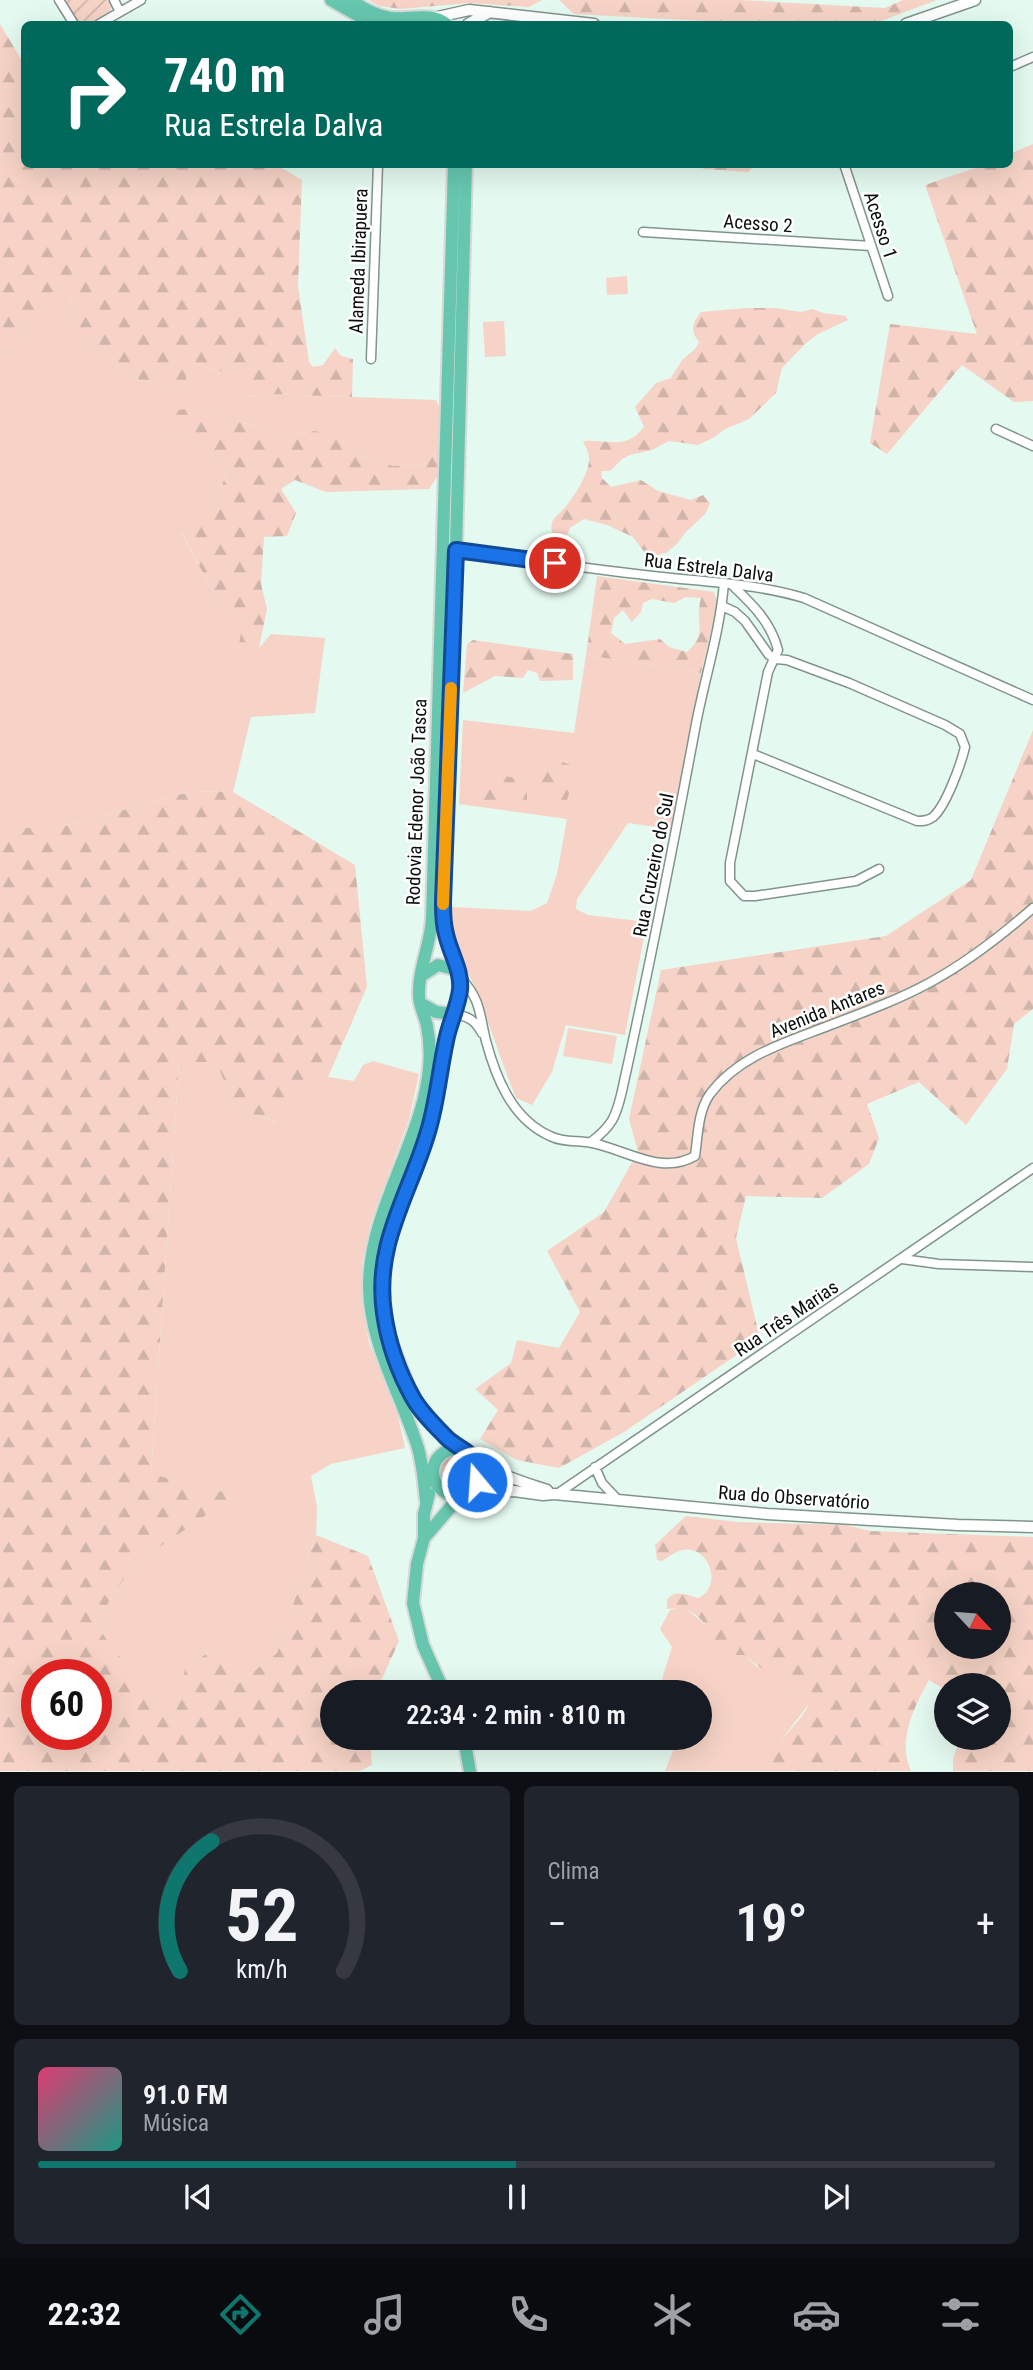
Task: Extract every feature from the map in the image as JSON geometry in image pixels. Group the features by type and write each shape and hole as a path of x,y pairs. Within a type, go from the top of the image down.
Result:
{"main road":[{"path":"331,0 368,21"},
{"path":"350,0 387,17 429,18 438,21"},
{"path":"422,21 429,18"},
{"name":"Rodovia Edenor João Tasca","path":"454,168 443,902 446,934 459,974 460,990 428,1134 387,1239 382,1290 389,1338 414,1400 447,1440 471,1455"},
{"name":"Rodovia Edenor João Tasca","path":"439,1680 423,1645 413,1603 417,1564 424,1538 430,1475 407,1422 372,1322 369,1288 374,1241 413,1136 426,1088 429,1039 420,1003 420,976 432,927 466,168"},
{"path":"420,976 438,965 445,965 459,974"},
{"path":"420,1003 436,1012 453,1014"},
{"path":"407,1422 423,1411"},
{"path":"424,1538 477,1482 477,1463 471,1455 455,1449 438,1459 430,1475 449,1494 465,1493"},
{"path":"466,1750 470,1772"}],"street":[{"path":"59,0 72,21"},
{"path":"114,0 120,12"},
{"path":"104,21 141,0"},
{"path":"950,8 964,0"},
{"path":"914,21 975,0"},
{"path":"429,18 460,11 568,21"},
{"path":"474,21 491,12"},
{"path":"1013,66 1033,57"},
{"name":"Alameda Ibirapuera","path":"371,359 378,168"},
{"name":"Acesso 1","path":"845,168 888,296"},
{"name":"Acesso 2","path":"643,232 871,246"},
{"path":"996,429 1033,446"},
{"name":"Rua Estrela Dalva","path":"450,549 759,587 804,598 1033,700"},
{"path":"728,584 758,611 769,627 778,650 768,673 729,873 730,881 744,896 755,897 856,881 879,869"},
{"name":"Rua Cruzeiro do Sul","path":"591,1142 606,1130 617,1116 669,873 697,720 728,584"},
{"path":"722,606 736,612 745,621 769,655 837,678 945,726 960,734 965,747 942,805 931,819 925,821 917,821 753,754"},
{"name":"Avenida Antares","path":"591,1142 650,1163 683,1163 695,1156 702,1109 711,1093 746,1062 768,1049 928,984 1007,931 1033,908"},
{"path":"459,974 477,1000 495,1070 519,1114 536,1129 552,1137 570,1143 591,1142"},
{"path":"453,1014 472,1019 486,1039"},
{"name":"Rua Três Marias","path":"555,1494 1033,1168"},
{"path":"912,1252 923,1262"},
{"path":"902,1259 1033,1267"},
{"name":"Rua do Observatório","path":"471,1455 494,1472 555,1494"},
{"path":"595,1467 602,1483 619,1501"},
{"name":"Rua do Observatório","path":"465,1493 555,1494 767,1514 1033,1527"}],"green space":[{"path":"63,0 110,0 110,12 107,16 96,21 77,21"},
{"path":"368,0 542,0 529,7 469,3 401,9 379,6"},
{"path":"559,0 740,0 885,8 903,0 937,0 881,21 705,21 574,14"},
{"path":"0,24 21,59 21,168 282,168 302,180 298,286 309,362 313,367 323,365 335,348 341,356 353,359 352,397 269,394 247,396 238,384 244,368 236,365 227,373 186,362 186,391 140,380 98,354 82,337 70,300 39,302 29,327 0,363"},
{"path":"1033,144 1033,401 1014,402 962,365 887,454 870,443 890,324 977,334 925,185 975,168 1013,168 1013,153"},
{"path":"703,168 753,168 748,172"},
{"path":"627,276 628,294 607,295 606,278"},
{"path":"70,300 82,337 98,354 140,380 186,391 186,362 227,373 236,365 244,367 247,396 269,394 436,400 440,408 439,448 424,464 393,466 349,453 314,431 278,436 258,427 196,409 169,433 188,438 202,446 227,472 216,501 182,534 219,604 243,620 259,648 271,634 325,638 315,713 251,717 233,792 193,791 58,828 0,828 0,363 29,327 39,301"},
{"path":"776,308 800,312 813,309 846,316 848,320 818,334 805,344 782,368 776,393 749,419 698,445 669,441 652,450 622,459 610,471 601,471 602,478 611,487 641,480 658,491 691,500 703,495 710,503 706,513 666,553 648,557 633,537 607,525 584,519 570,528 565,540 555,542 551,528 553,520 575,494 589,463 589,455 583,441 616,442 630,439 637,434 644,427 635,407 656,383 671,378 682,360 695,349 699,342 693,327 701,312"},
{"path":"504,321 506,356 485,357 483,322"},
{"path":"196,409 258,427 278,436 314,431 343,436 349,453 393,466 424,464 439,448 437,477 429,489 326,492 295,480 281,489 296,513 287,536 264,537 261,584 267,609 259,648 239,645 243,620 219,604 182,533 216,501 227,472 202,446 188,438 169,433 167,410"},
{"path":"597,576 714,592 718,603 701,673 586,655","holes":["686,597 701,598 699,633 694,645 687,652 669,647 660,639 625,644 611,633 614,618 623,610 632,622 641,612 643,603 652,599 674,603"]},
{"path":"473,640 573,654 573,680 540,681 537,673 528,670 523,678 495,676 463,693 467,644"},
{"path":"586,655 701,673 671,829 628,823 577,899 576,909 588,915 647,922 625,1035 566,1025 552,1072 532,1105 516,1098 480,1000 455,943 452,907 531,911 547,903 557,874 567,819 459,804 463,720 574,733"},
{"path":"1033,730 1033,1009 1014,1024 1007,1069 966,1125 919,1082 867,1104 879,1138 869,1164 822,1198 746,1196 736,1238 760,1339 624,1432 559,1468 517,1460 480,1439 498,1410 475,1389 511,1363 517,1340 559,1348 580,1312 547,1251 604,1212 638,1152 629,1119 661,970 886,936 971,880"},
{"path":"550,758 571,765 573,783 566,802 542,806 535,798 530,770"},
{"path":"502,776 518,778 527,789 527,807 463,803 465,789 484,779"},
{"path":"193,791 233,792 355,865 367,987 328,1077 278,1122 236,1109 216,1062 179,1062 151,1474 235,1495 132,1566 95,1624 173,1725 185,1669 210,1651 239,1683 277,1653 316,1535 368,1556 399,1641 381,1680 320,1680 320,1750 371,1750 372,1765 360,1771 0,1771 0,828 58,828"},
{"path":"568,1028 617,1036 612,1064 563,1056"},
{"path":"373,1061 419,1074 409,1119 371,1222 362,1263 363,1310 369,1343 396,1408 405,1448 331,1464 311,1476 317,1507 316,1535 277,1653 239,1683 209,1651 185,1670 173,1726 95,1624 132,1566 234,1495 151,1475 179,1062 216,1062 236,1109 277,1122 328,1077 354,1081 363,1065"},
{"path":"457,1453 469,1459 475,1471 469,1483 457,1489 445,1483 439,1471 445,1459"},
{"path":"686,1516 738,1522 846,1525 870,1531 1033,1537 1033,1771 953,1771 956,1750 1011,1750 1011,1673 934,1673 934,1683 929,1680 909,1724 906,1748 911,1771 769,1771 775,1750 805,1712 811,1693 790,1688 745,1655 724,1655 698,1617 681,1608 667,1609 667,1599 674,1594 698,1598 706,1593 710,1585 710,1568 700,1553 682,1550 662,1561 657,1560 655,1545"},
{"path":"681,1607 696,1617 707,1627 724,1655 745,1655 756,1666 768,1671 794,1690 811,1693 808,1705 773,1755 769,1771 665,1771 673,1750 712,1750 712,1680 662,1680 672,1647 660,1629 670,1610"}],"slow traffic":[{"path":"443,904 451,688"}],"route":[{"path":"477,1482 479,1469 474,1457 447,1440 414,1400 389,1338 384,1314 383,1266 387,1239 428,1134 446,1038 460,990 460,977 443,920 456,550 555,563"}]}
